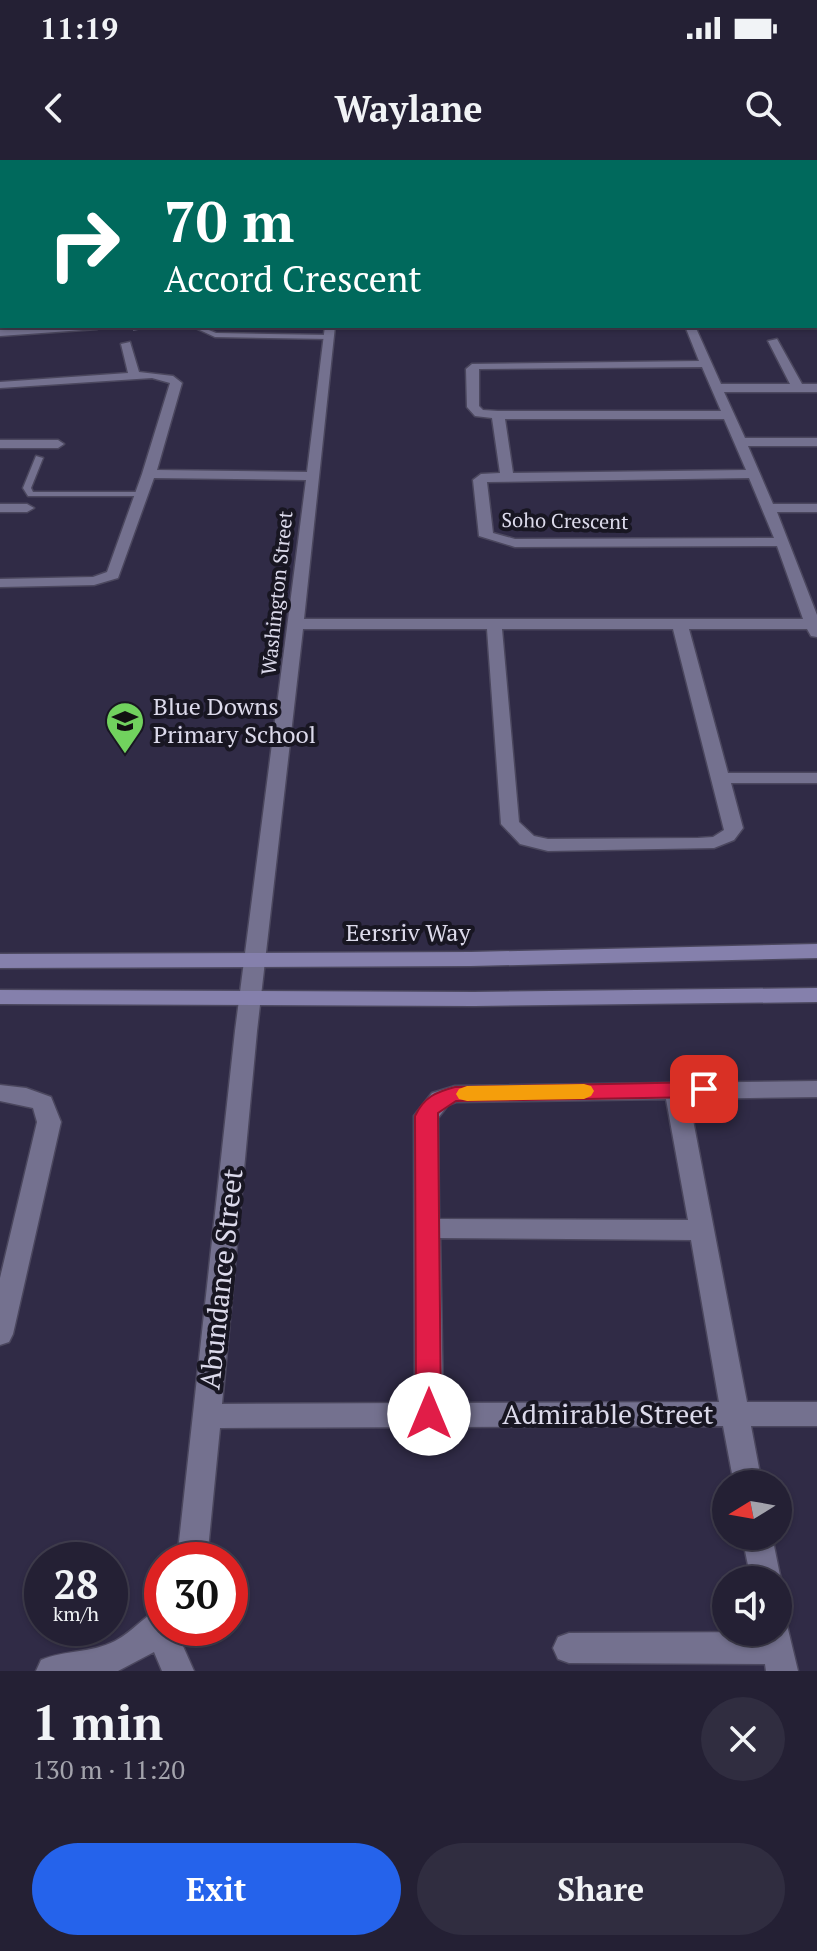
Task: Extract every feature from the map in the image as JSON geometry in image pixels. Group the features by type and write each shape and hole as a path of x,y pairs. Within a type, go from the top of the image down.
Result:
{"main road":[{"name":"Eersriv Way","path":"0,961 817,951"},
{"path":"0,997 817,995"}],"street":[{"path":"0,333 53,328"},
{"path":"294,624 680,625 814,629 783,542 691,328"},
{"name":"Washington Street","path":"251,998 329,331"},
{"path":"773,341 798,388"},
{"path":"126,344 134,375"},
{"path":"707,364 482,366 472,369 473,407 479,413 498,415 729,415"},
{"path":"0,385 134,375 162,376 176,383 117,570 109,577 81,582 0,583"},
{"path":"718,388 817,388"},
{"path":"498,415 507,475"},
{"path":"740,442 817,442"},
{"path":"0,444 58,444"},
{"path":"149,474 311,476"},
{"name":"Soho Crescent","path":"753,474 507,475 480,480 486,536 515,543 783,542"},
{"path":"0,508 27,508"},
{"path":"768,508 817,508"},
{"path":"798,583 817,583"},
{"path":"494,624 510,824 519,836 548,845 710,843 728,837 734,828 680,625"},
{"path":"720,778 817,778"},
{"name":"Abundance Street","path":"194,1542 251,998"},
{"path":"676,1089 745,1470"},
{"path":"429,1414 426,1116 440,1099 455,1094 817,1089"},
{"path":"0,1093 43,1103 49,1122 4,1300 0,1334"},
{"path":"427,1228 700,1230"},
{"name":"Admirable Street","path":"206,1416 817,1414"},
{"path":"52,1671 79,1668 124,1654 144,1638"},
{"path":"169,1646 178,1671"},
{"path":"569,1648 779,1651"}],"lane":[{"path":"199,328 215,335 329,331"},
{"path":"39,458 27,488 31,494 142,494"}],"slow traffic":[{"path":"467,1094 584,1091"}],"place":[{"name":"Blue Downs Primary School","path":"125,755"}],"route":[{"path":"429,1414 426,1116 434,1103 455,1094 704,1089"}]}
